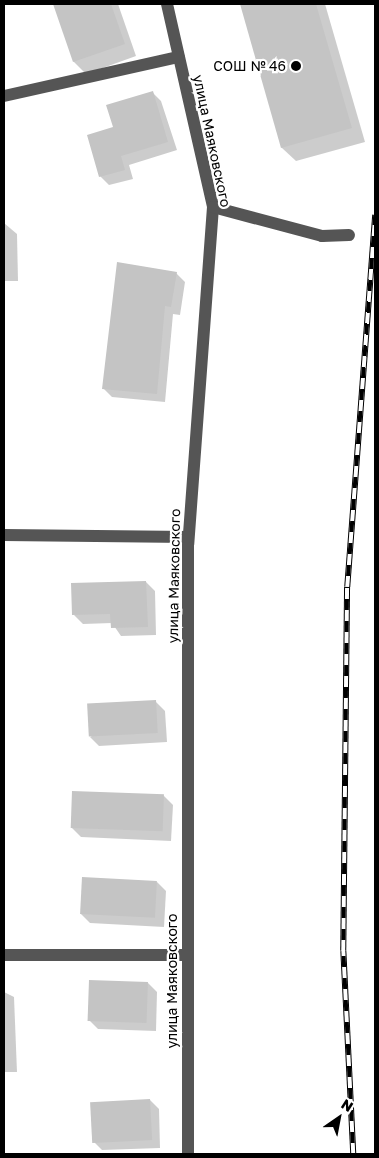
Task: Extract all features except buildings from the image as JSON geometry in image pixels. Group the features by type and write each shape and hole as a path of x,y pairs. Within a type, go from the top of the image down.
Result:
{"street":[{"name":"улица Маяковского","path":"167,4 213,207 188,536 188,1154"},
{"path":"4,96 179,57"},
{"path":"213,207 322,236 349,235"},
{"path":"4,535 188,536"},
{"path":"4,955 187,955"}],"railway":[{"path":"353,1154 343,951 347,587 375,215"}],"place":[{"name":"СОШ № 46","path":"296,66"}]}
